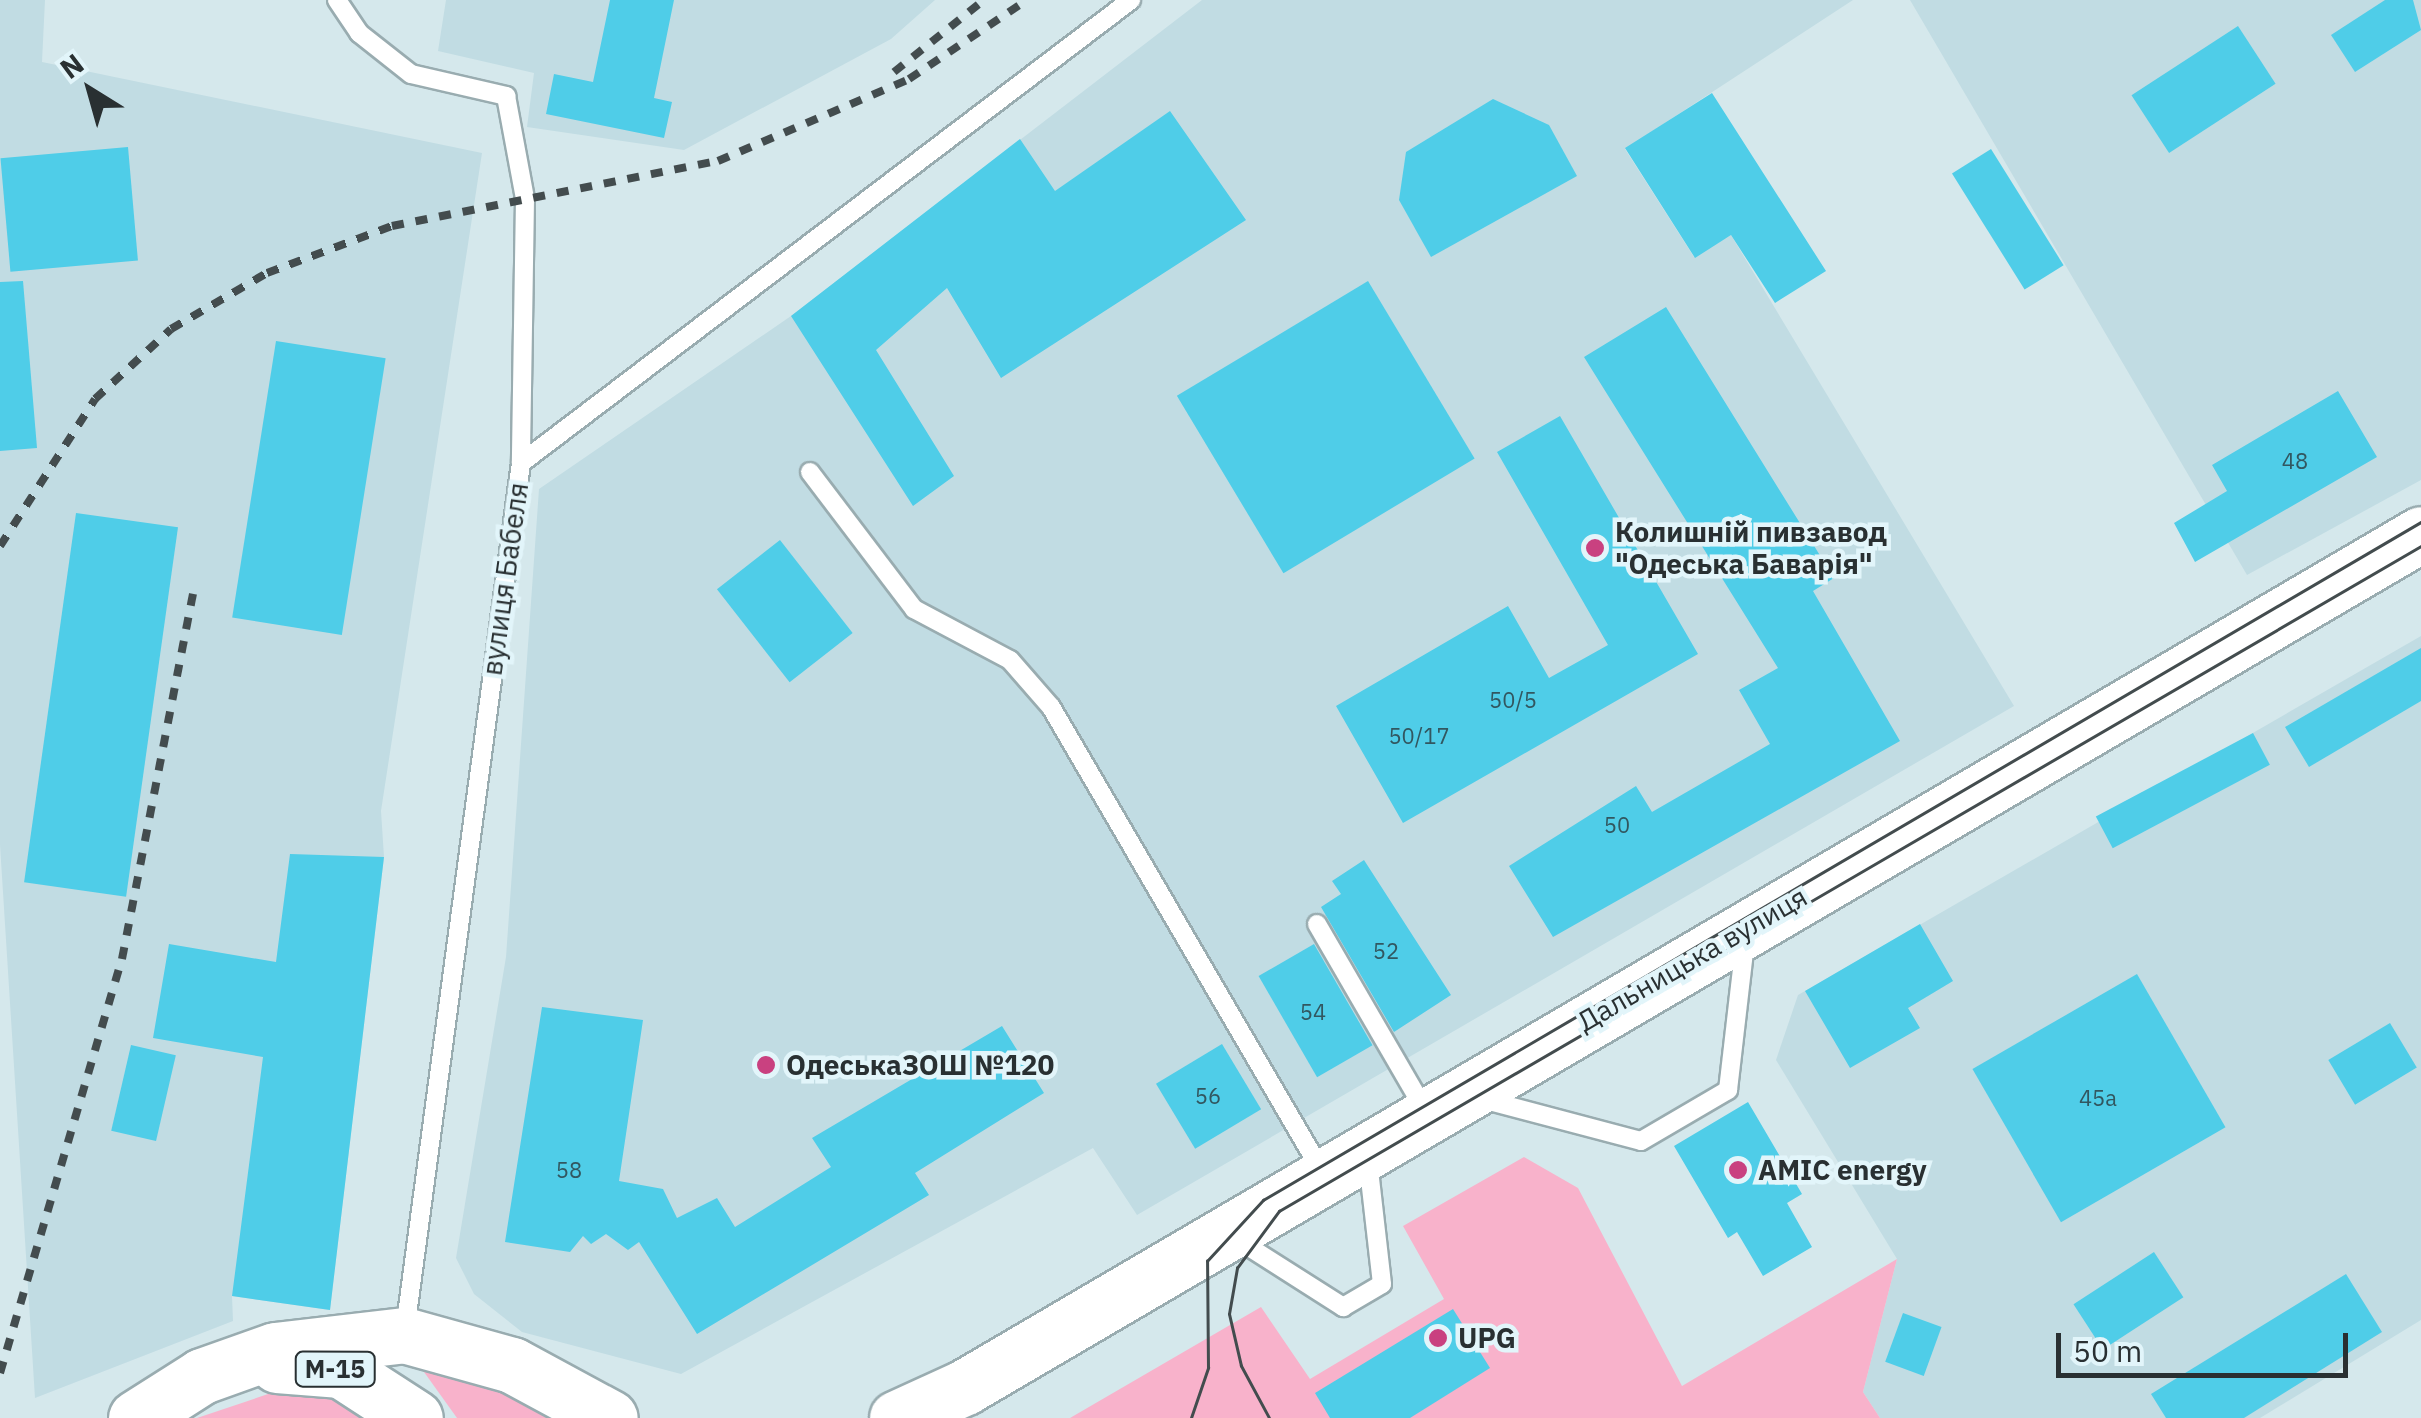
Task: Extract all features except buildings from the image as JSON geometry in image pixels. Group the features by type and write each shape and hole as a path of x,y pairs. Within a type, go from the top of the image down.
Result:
{"main road":[{"name":"Дальницька вулиця","path":"897,1418 950,1402 1224,1233 2421,534"},
{"path":"136,1418 239,1363 315,1340 404,1335 512,1365 610,1418"},
{"name":"М-15","path":"239,1363 341,1370 415,1418"}],"lane":[{"path":"337,0 359,33 411,74 506,96 526,199 521,463"},
{"name":"вулиця Бабеля","path":"404,1335 521,463 1130,0"},
{"path":"810,472 914,609 1010,660 1051,707 1345,1162 1382,1284 1343,1307 1288,1264 1224,1233"},
{"path":"1317,924 1445,1104 1640,1141 1728,1090 1747,928"}],"shaded area":[{"path":"0,0 45,0 42,62 482,153 381,811 384,857 330,1310 232,1296 233,1321 35,1398 0,845"},
{"path":"446,0 935,0 891,39 684,150 527,127 534,73 438,51"},
{"path":"1202,0 1853,0 1625,149 1694,257 1731,235 2014,706 1137,1215 1093,1148 681,1374 522,1332 474,1294 456,1258 506,957 539,489 791,316"},
{"path":"1910,0 2421,0 2421,480 2247,575"},
{"path":"2421,636 2421,1320 2260,1418 1880,1418 1863,1392 1897,1259 1776,1060 1798,995"},
{"path":"1524,1157 1578,1188 1682,1386 1897,1259 1863,1392 1880,1418 1070,1418 1261,1307 1310,1379 1444,1299 1403,1226"},
{"path":"419,1365 466,1369 565,1418 457,1418"},
{"path":"332,1385 388,1418 197,1418 292,1386"}],"tram line":[{"path":"1191,1418 1208,1368 1207,1261 1263,1200 2421,522"},
{"path":"1269,1418 1241,1366 1229,1314 1237,1268 1279,1211 2421,546"}],"railway":[{"path":"894,72 984,0"},
{"path":"0,546 95,399 171,329 267,273 392,226 718,161 909,79 1027,0"},
{"path":"0,1373 122,959 195,582"}],"place":[{"name":"Колишній пивзавод \"Одеська Баварія\"","path":"1595,548"},
{"name":"ОдеськаЗОШ №120","path":"766,1065"},
{"name":"AMIC energy","path":"1738,1170"},
{"name":"UPG","path":"1438,1338"}]}
